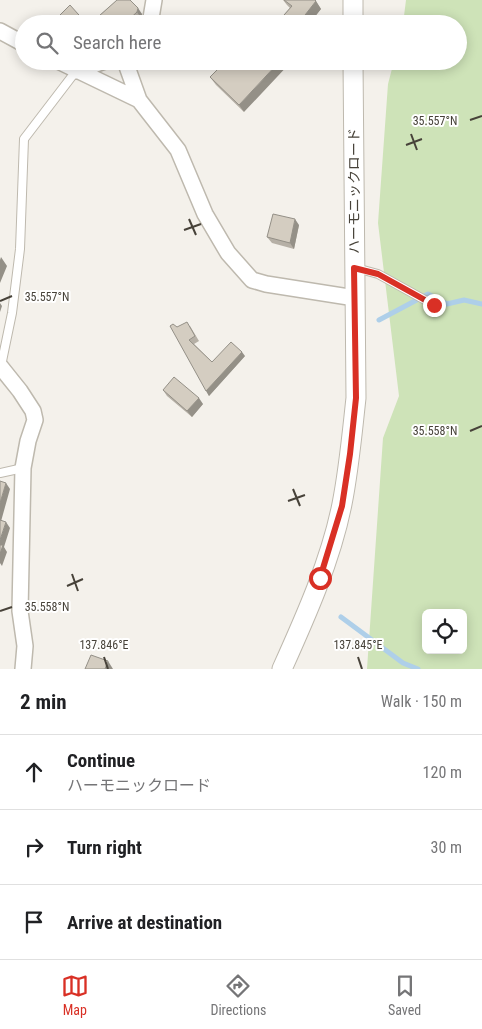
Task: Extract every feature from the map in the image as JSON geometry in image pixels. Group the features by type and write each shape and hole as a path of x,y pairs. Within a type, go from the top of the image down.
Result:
{"street":[{"path":"152,15 154,0"},
{"path":"353,0 353,15"},
{"path":"0,31 15,39"},
{"path":"128,70 139,100 178,150 205,214 228,253 252,280 266,284 355,298"},
{"name":"ハーモニックロード","path":"282,669 320,578 342,506 356,398 353,70"},
{"path":"76,71 139,100"},
{"path":"1,366 33,411 35,420 28,441 23,468 20,611 25,646 23,669"}],"lane":[{"path":"1,366 12,313 20,249 24,140 76,71"},
{"path":"354,268 378,274 434,305"},
{"path":"0,473 23,468"}],"green space":[{"path":"406,0 482,0 482,669 367,669 383,438 399,396 378,223 388,84 392,70 467,70 467,15 404,15"}],"building":[{"path":"117,0 130,0 138,8 134,15 100,15"},
{"path":"284,0 316,1 305,15 284,15 292,6"},
{"path":"70,5 79,15 60,15"},
{"path":"217,70 272,70 239,105 210,77"},
{"path":"273,214 295,219 290,243 267,237"},
{"path":"187,322 195,336 189,340 212,362 231,342 242,352 206,391 170,326 173,324 177,327"},
{"path":"174,377 199,398 187,411 163,390"},
{"path":"0,481 6,483 0,503"},
{"path":"0,520 6,522 0,540"},
{"path":"91,655 108,661 105,669 85,669"}],"waterway":[{"path":"379,320 428,294 447,304 464,300 482,304"},
{"path":"341,617 403,663 418,669"}],"route":[{"path":"320,578 342,506 350,454 356,398 354,268 378,274 434,305"}]}
